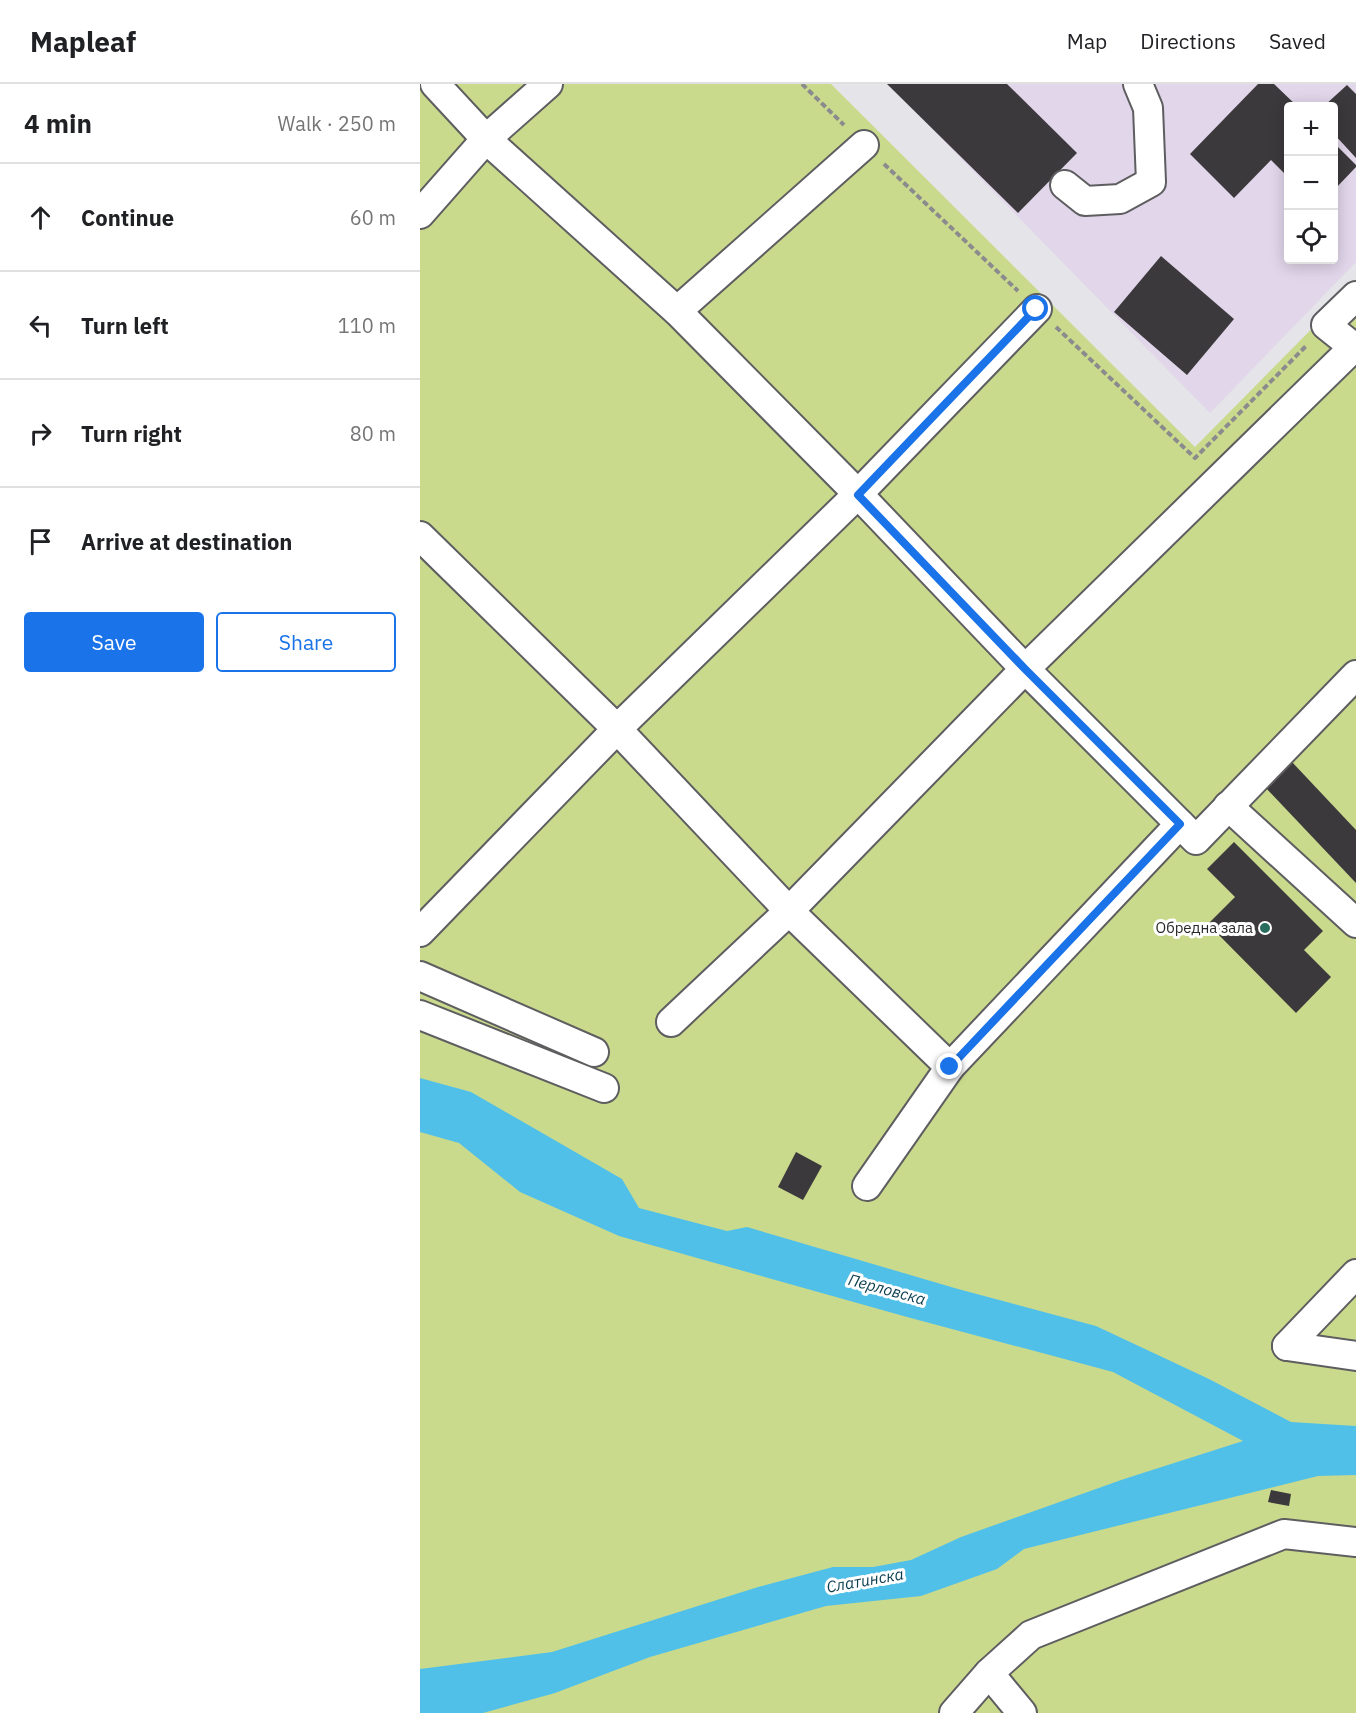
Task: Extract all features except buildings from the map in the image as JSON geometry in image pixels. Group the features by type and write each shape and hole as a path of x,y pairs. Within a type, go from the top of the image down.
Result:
{"lane":[{"path":"435,84 486,139 677,311 1025,669 1196,840 1356,675"},
{"path":"420,214 486,139 548,84"},
{"path":"1065,185 1085,201 1119,199 1151,182 1148,108 1138,84"},
{"path":"677,311 864,145"},
{"path":"671,1022 789,911 1025,669 1355,348 1326,325 1356,296"},
{"path":"420,932 617,729 858,495 1036,309"},
{"path":"420,536 617,729 789,911 950,1067"},
{"path":"1228,806 1356,923"},
{"path":"867,1186 950,1067 1180,824"},
{"path":"420,976 594,1052"},
{"path":"420,1015 604,1088"},
{"path":"1356,1274 1287,1346 1356,1356"},
{"path":"954,1713 989,1673 1030,1635 1284,1534 1356,1542"},
{"path":"989,1673 1022,1713"}],"path":[{"path":"802,84 1195,458 1326,325"}],"shaded area":[{"path":"888,84 1356,84 1356,262 1210,413"}],"green space":[{"path":"420,84 831,84 1195,447 1356,284 1356,1713 420,1713"}],"water":[{"path":"420,1078 471,1092 622,1179 639,1208 727,1231 747,1227 958,1289 1096,1326 1209,1379 1291,1422 1356,1426 1356,1475 1318,1476 1024,1549 997,1569 921,1596 826,1606 650,1657 555,1693 483,1713 420,1713 420,1669 552,1652 758,1587 833,1567 873,1567 911,1560 961,1537 1124,1479 1243,1441 1113,1372 619,1236 520,1192 459,1143 420,1132"}],"place":[{"name":"Обредна зала","path":"1265,928"}],"route":[{"path":"950,1067 1180,824 1025,669 858,495 1036,309"}],"water label":[{"name":"Перловска","path":"887,1289"},
{"name":"Слатинска","path":"865,1580"}]}
